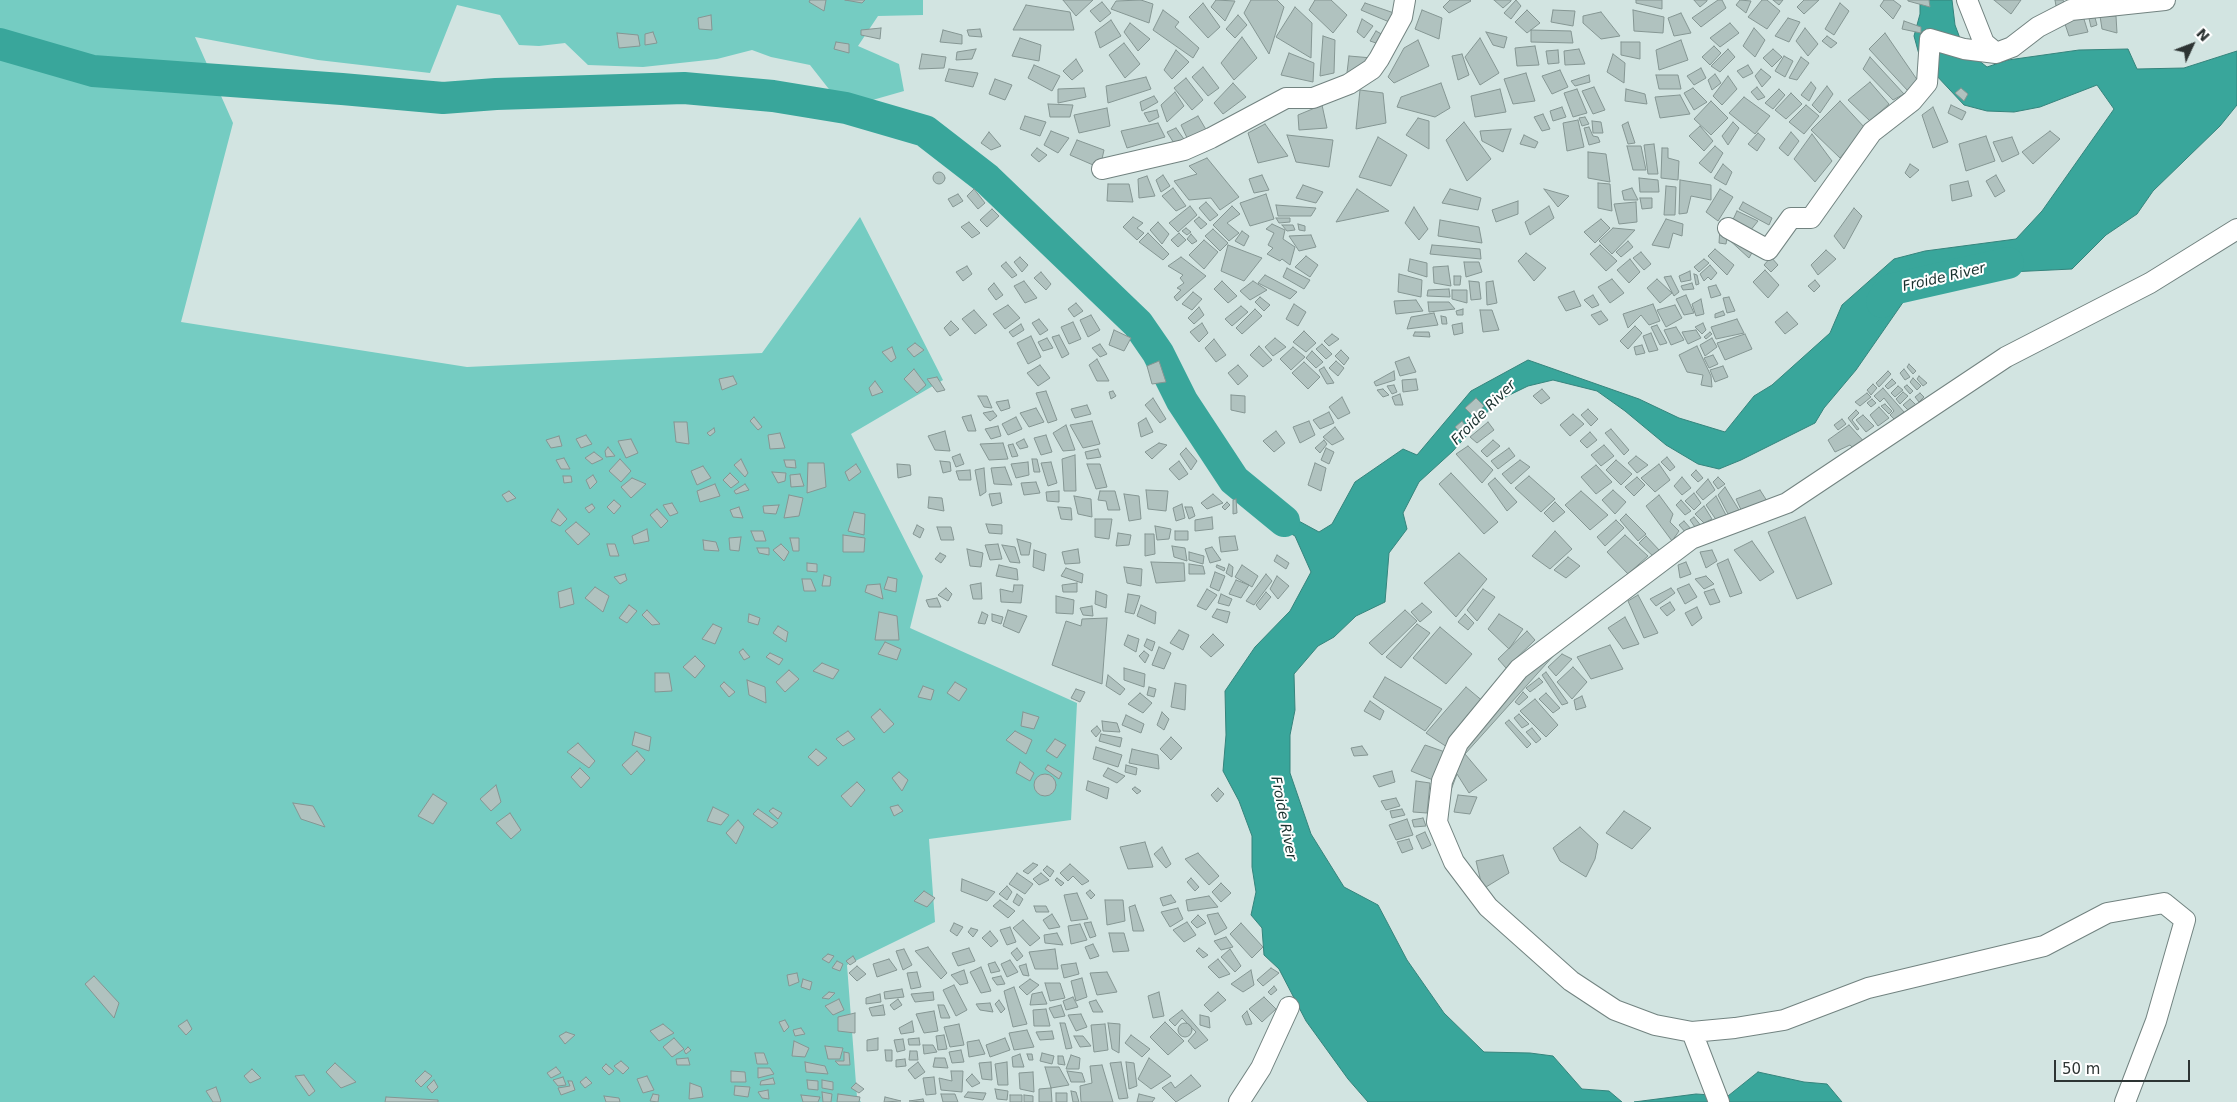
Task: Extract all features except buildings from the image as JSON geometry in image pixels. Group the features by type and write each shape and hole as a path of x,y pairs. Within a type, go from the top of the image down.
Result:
{"street":[{"path":"1102,169 1184,150 1211,138 1286,98 1312,98 1349,84 1372,70 1402,17 1405,0"},
{"path":"1967,0 1984,43 1996,53"},
{"path":"1728,228 1768,250 1791,218 1811,218 1872,132 1912,100 1927,83 1930,39 1964,49 1996,53 2012,46 2038,27 2070,10 2165,0"},
{"path":"2125,1102 2156,1020 2185,920 2164,903 2108,914 2044,946 1868,988 1784,1020 1735,1028 1692,1032 1655,1026 1615,1010 1571,981 1488,907 1454,862 1437,822 1442,781 1458,743 1519,670 1691,539 1787,503 2006,357 2150,283 2237,229"},
{"path":"1239,1102 1261,1068 1289,1007"},
{"path":"1692,1032 1719,1102"}],"shaded area":[{"path":"0,0 923,0 923,15 878,16 858,46 899,64 904,91 862,103 832,93 810,65 771,57 752,50 717,59 643,67 588,65 565,43 539,46 519,45 500,15 457,5 430,73 318,60 195,37 233,123 181,322 467,367 762,353 860,217 943,380 851,434 923,576 910,628 1077,703 1071,820 929,839 935,922 847,965 857,1097 861,1102 0,1102"}],"water":[{"path":"1920,0 1952,0 1955,25 1964,49 1987,67 2008,60 2079,50 2128,49 2137,69 2184,68 2237,51 2237,105 2220,126 2153,191 2137,214 2106,235 2072,269 1926,276 1906,298 1856,370 1824,408 1815,423 1741,460 1719,469 1698,464 1666,445 1625,411 1597,391 1553,380 1528,386 1497,401 1453,451 1419,482 1403,513 1407,529 1389,553 1385,602 1356,616 1334,637 1318,646 1294,674 1295,710 1290,735 1290,773 1311,834 1344,887 1378,905 1407,960 1444,1013 1484,1052 1530,1053 1553,1056 1582,1089 1609,1091 1622,1102 1368,1102 1348,1079 1306,1021 1279,969 1264,955 1262,928 1251,915 1256,892 1252,867 1252,836 1239,801 1223,771 1226,735 1225,691 1255,647 1290,611 1311,572 1295,536 1272,523 1249,494 1319,532 1332,524 1355,482 1403,449 1417,455 1471,391 1528,360 1639,399 1679,418 1725,432 1754,396 1772,385 1830,333 1842,305 1894,259 1925,251 2016,239 2042,211 2114,109 2097,85 2040,107 2014,112 1987,111 1964,105 1920,58 1914,36 1920,14"},
{"path":"1758,1072 1804,1082 1827,1084 1842,1102 1634,1102 1696,1094 1728,1096"}],"waterway":[{"path":"0,44 93,71 443,98 496,94 684,88 773,96 846,108 925,131 987,179 1138,324 1158,353 1182,401 1234,480 1284,521"},
{"name":"Froide River","path":"1882,302 1889,290 2008,263"}]}
